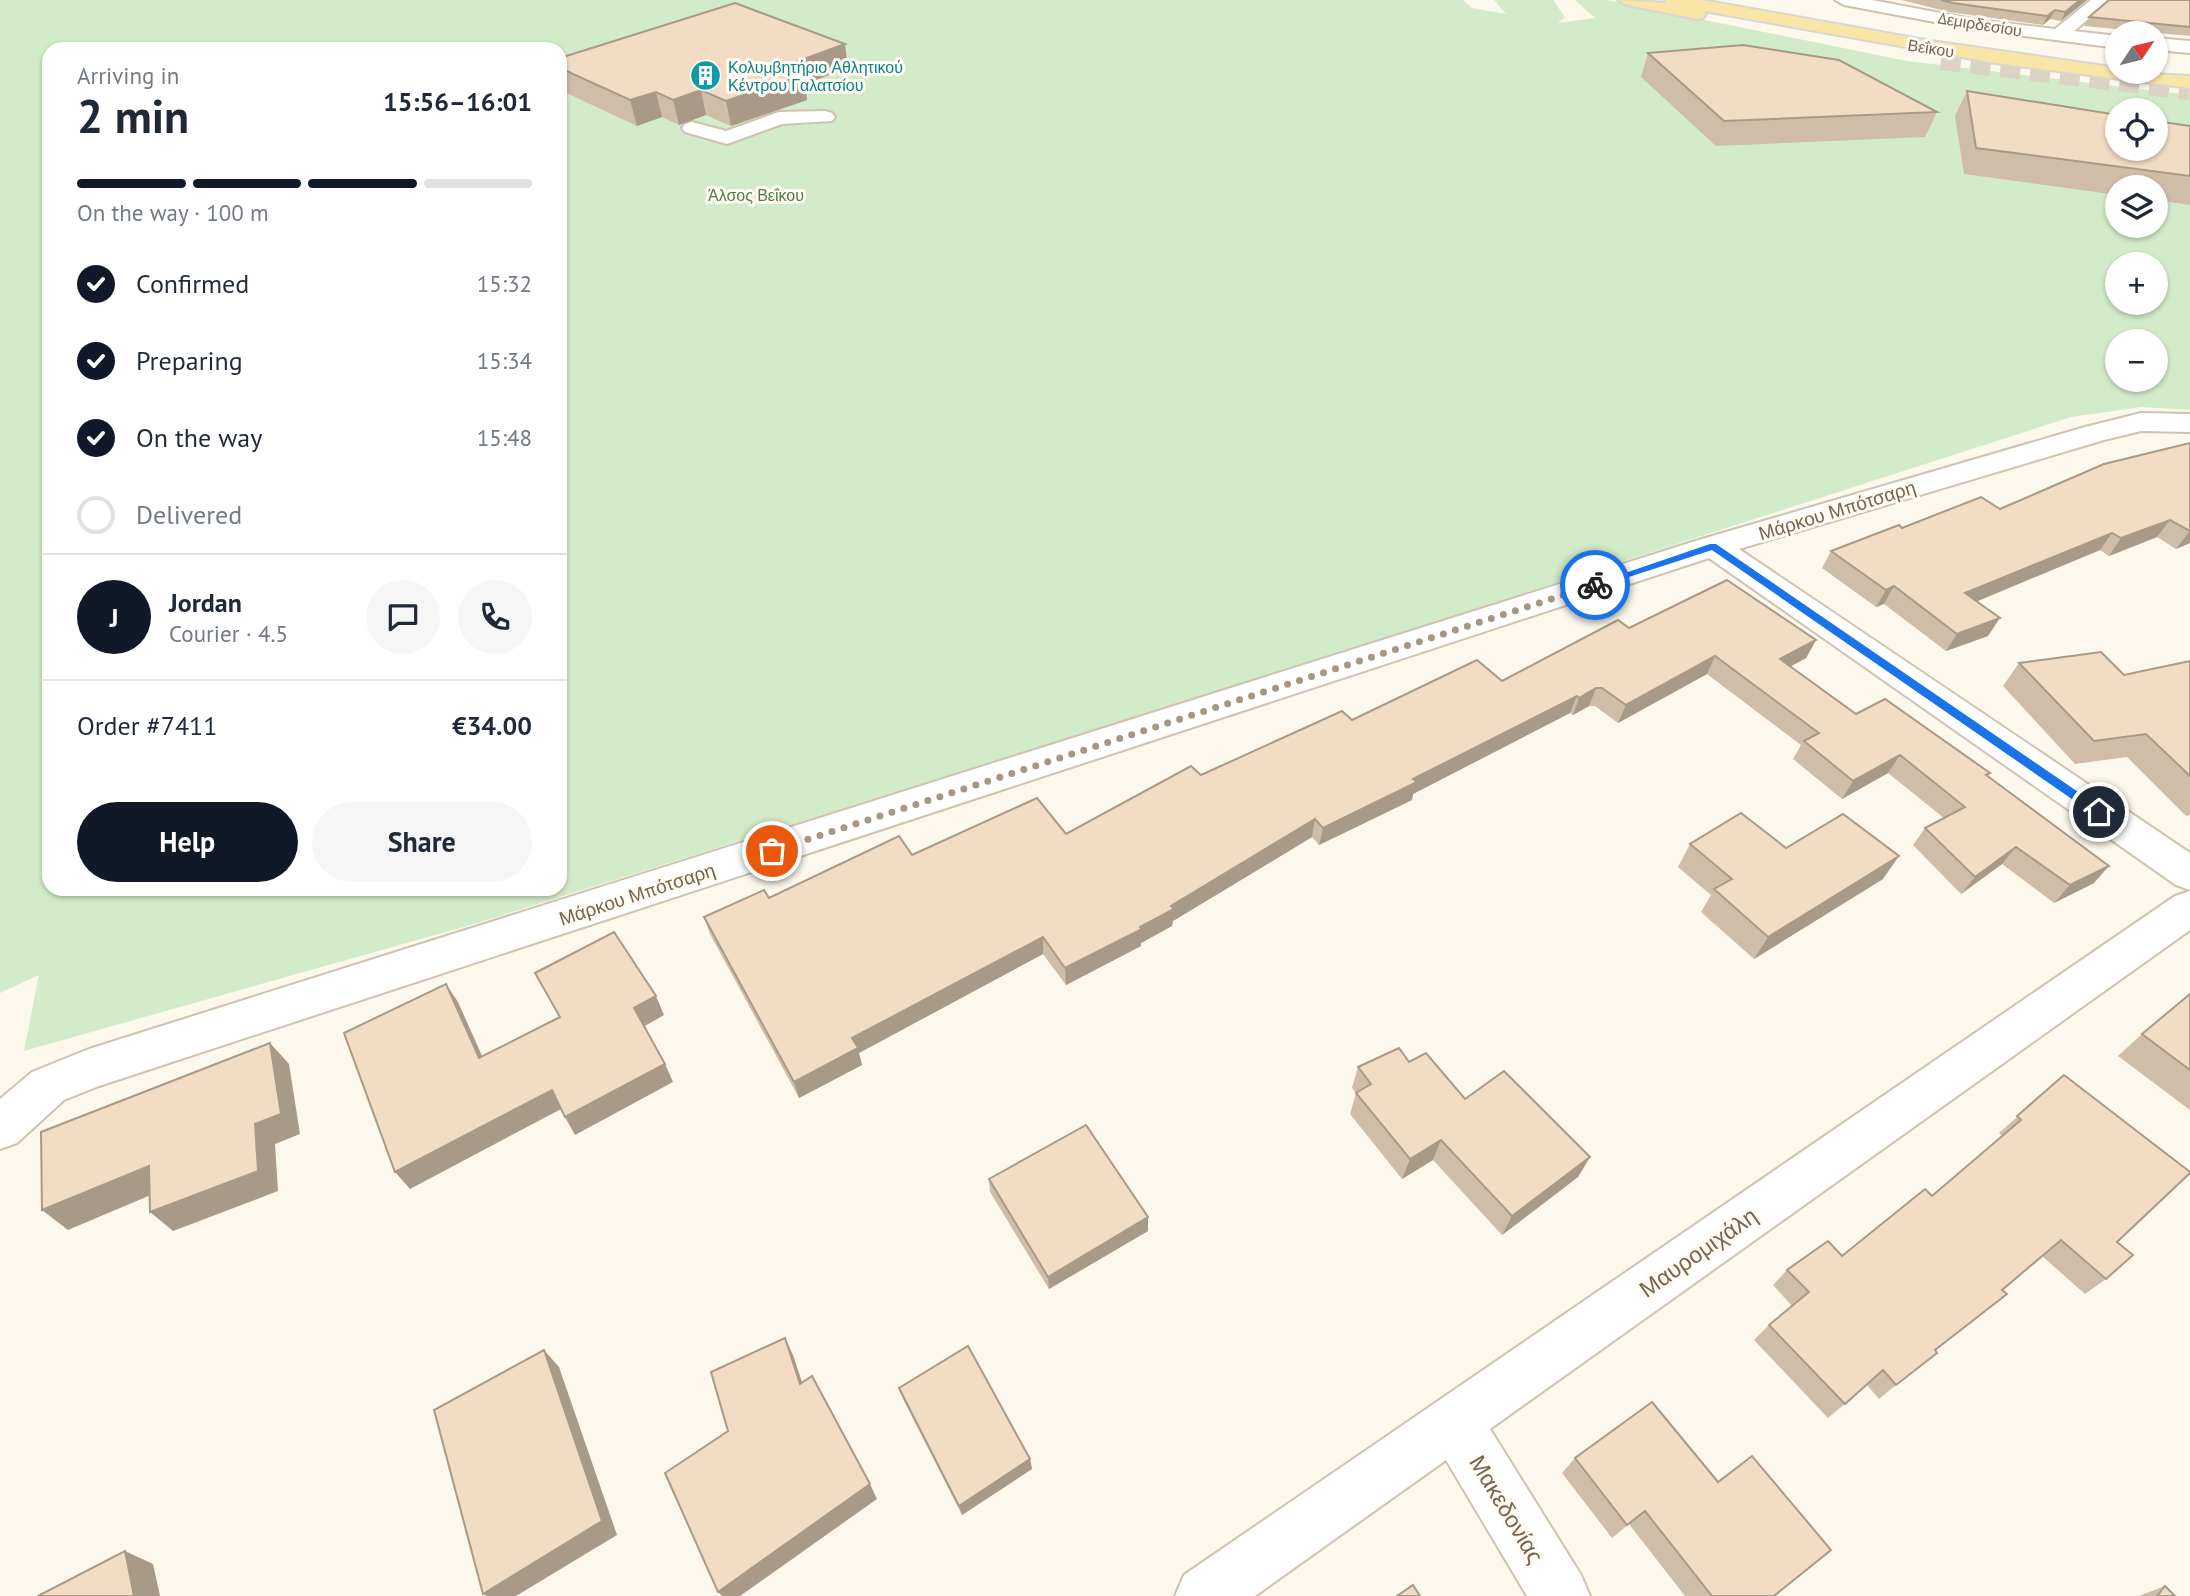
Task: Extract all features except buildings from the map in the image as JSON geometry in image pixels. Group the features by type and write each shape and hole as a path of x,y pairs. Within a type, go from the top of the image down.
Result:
{"main road":[{"path":"1627,0 1941,60"},
{"name":"Βεΐκου","path":"1674,0 1959,52 2190,82"},
{"name":"Βεΐκου","path":"1752,0 1919,34 2105,59"},
{"path":"1784,6 2105,52"},
{"path":"2168,58 2190,60"},
{"path":"2168,67 2190,69"}],"street":[{"name":"Δεμιρδεσίου","path":"1844,0 1965,23 2105,41"},
{"path":"2057,36 2102,0"},
{"path":"2168,45 2190,47"},
{"path":"727,138 779,118 825,117"},
{"path":"692,128 727,138 811,138"},
{"name":"Μάρκου Μπότσαρη","path":"0,1128 48,1086 89,1069 1713,546 2095,433 2141,422 2190,423"},
{"path":"1713,546 2190,874"},
{"name":"Μαυρομιχάλη","path":"1205,1596 2190,908"},
{"name":"Μακεδονίας","path":"1454,1422 1560,1596"}],"green space":[{"name":"Άλσος Βεΐκου","path":"0,0 1463,0 1472,8 1506,14 1494,0 1553,0 1565,17 1558,23 1595,18 1575,0 1606,0 1907,61 2190,95 2190,410 2141,407 2071,417 1339,653 567,895 567,42 42,42 42,896 563,896 474,924 24,1051 39,975 0,993"}],"tunnel":[{"path":"1941,60 2190,90"}],"way so far":[{"path":"772,851 1595,585"}],"place":[{"name":"Κολυμβητήριο Αθλητικού Κέντρου Γαλατσίου","path":"705,76"}],"route":[{"path":"1595,585 1713,546 2099,812"}]}
